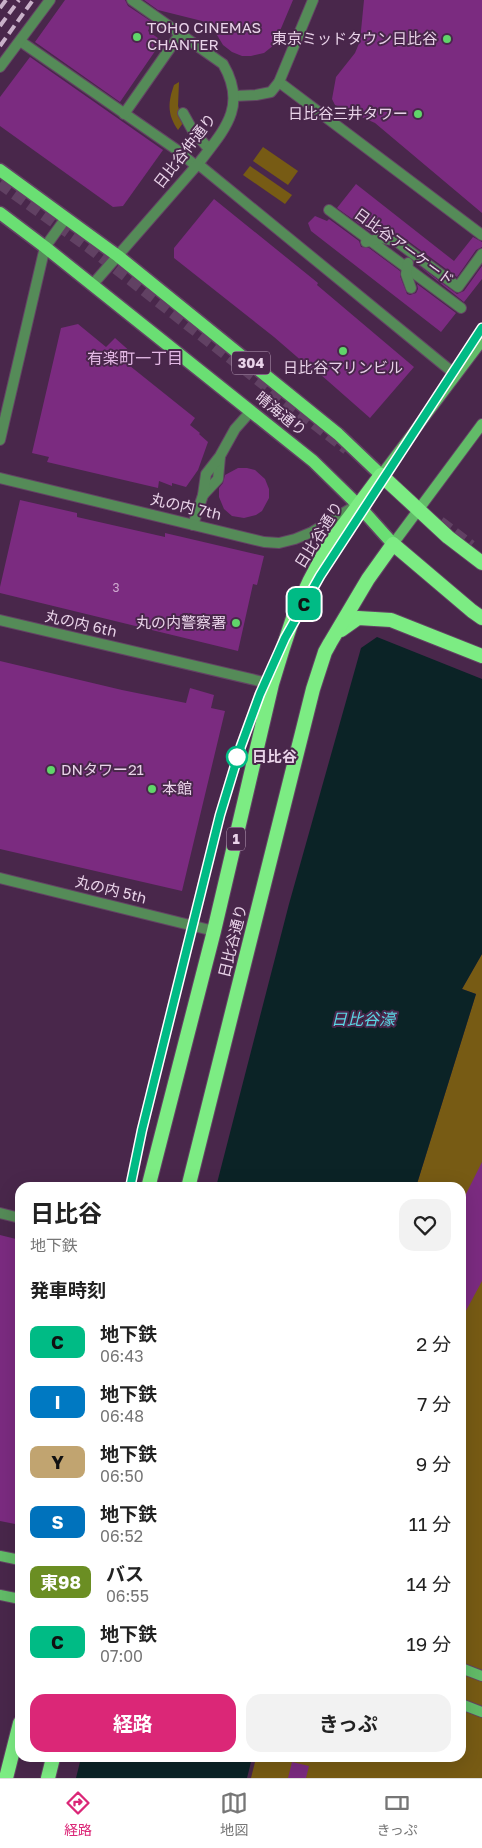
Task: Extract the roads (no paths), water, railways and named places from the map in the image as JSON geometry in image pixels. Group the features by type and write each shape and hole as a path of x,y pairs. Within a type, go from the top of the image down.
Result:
{"highway":[{"name":"日比谷通り","path":"150,1182 214,930 272,684 294,615 328,546 381,475"},
{"name":"晴海通り","path":"381,475 448,537 482,563"},
{"name":"日比谷通り","path":"190,1182 313,689 325,652 368,579 393,544"},
{"name":"晴海通り","path":"393,544 464,605 482,618"},
{"path":"330,643 350,622 363,618 391,620 482,656"},
{"path":"6,1778 15,1743"},
{"path":"48,1778 52,1762"}],"main road":[{"name":"晴海通り","path":"0,170 118,256 338,434 381,475"},
{"name":"晴海通り","path":"0,212 93,284 313,461 358,505 393,544"},
{"name":"日比谷通り","path":"381,475 482,342"},
{"name":"日比谷通り","path":"393,544 482,424"},
{"path":"0,1556 15,1559"},
{"path":"0,1595 15,1598"},
{"path":"466,1670 482,1676"},
{"path":"466,1706 482,1712"}],"street":[{"path":"0,67 50,0"},
{"path":"132,0 223,64 230,76 234,96 256,96 271,92 279,82 313,0"},
{"path":"124,114 180,34"},
{"path":"20,41 197,165 456,375"},
{"path":"279,82 482,236"},
{"name":"日比谷仲通り","path":"93,284 197,165 225,129 232,115 234,96"},
{"path":"183,113 193,131 210,149"},
{"name":"日比谷アーケード","path":"329,210 461,308"},
{"path":"0,440 45,246 66,218"},
{"path":"363,243 382,238 396,241 458,287 482,254"},
{"path":"411,288 406,274 413,254"},
{"path":"193,524 203,495 218,479 220,456 235,429 251,411"},
{"name":"丸の内 7th","path":"0,478 264,542 279,543 295,539 312,532 358,505"},
{"name":"丸の内 6th","path":"0,620 272,684"},
{"name":"丸の内 5th","path":"0,878 214,930"},
{"path":"0,1213 15,1217"}],"water":[{"name":"日比谷濠","path":"377,637 482,679 482,954 462,989 476,994 418,1182 217,1182 289,904 361,648"},
{"path":"80,1762 251,1762 247,1778 76,1778"}],"tunnel":[{"path":"0,183 89,247 347,449"},
{"path":"440,522 471,546"}],"railway":[{"path":"0,8 6,0"},
{"path":"0,26 19,0"},
{"path":"0,46 33,0"}],"metro line":[{"name":"C","path":"131,1182 142,1130 220,815 241,746 260,694 285,638 320,576 482,328"}],"place":[{"name":"TOHO CINEMAS CHANTER","path":"137,37"},
{"name":"東京ミッドタウン日比谷","path":"447,39"},
{"name":"日比谷三井タワー","path":"418,114"},
{"name":"日比谷マリンビル","path":"343,351"},
{"name":"丸の内警察署","path":"236,623"},
{"name":"日比谷","path":"237,757"},
{"name":"DNタワー21","path":"51,770"},
{"name":"本館","path":"152,789"}],"district":[{"name":"有楽町一丁目","path":"135,358"}]}
